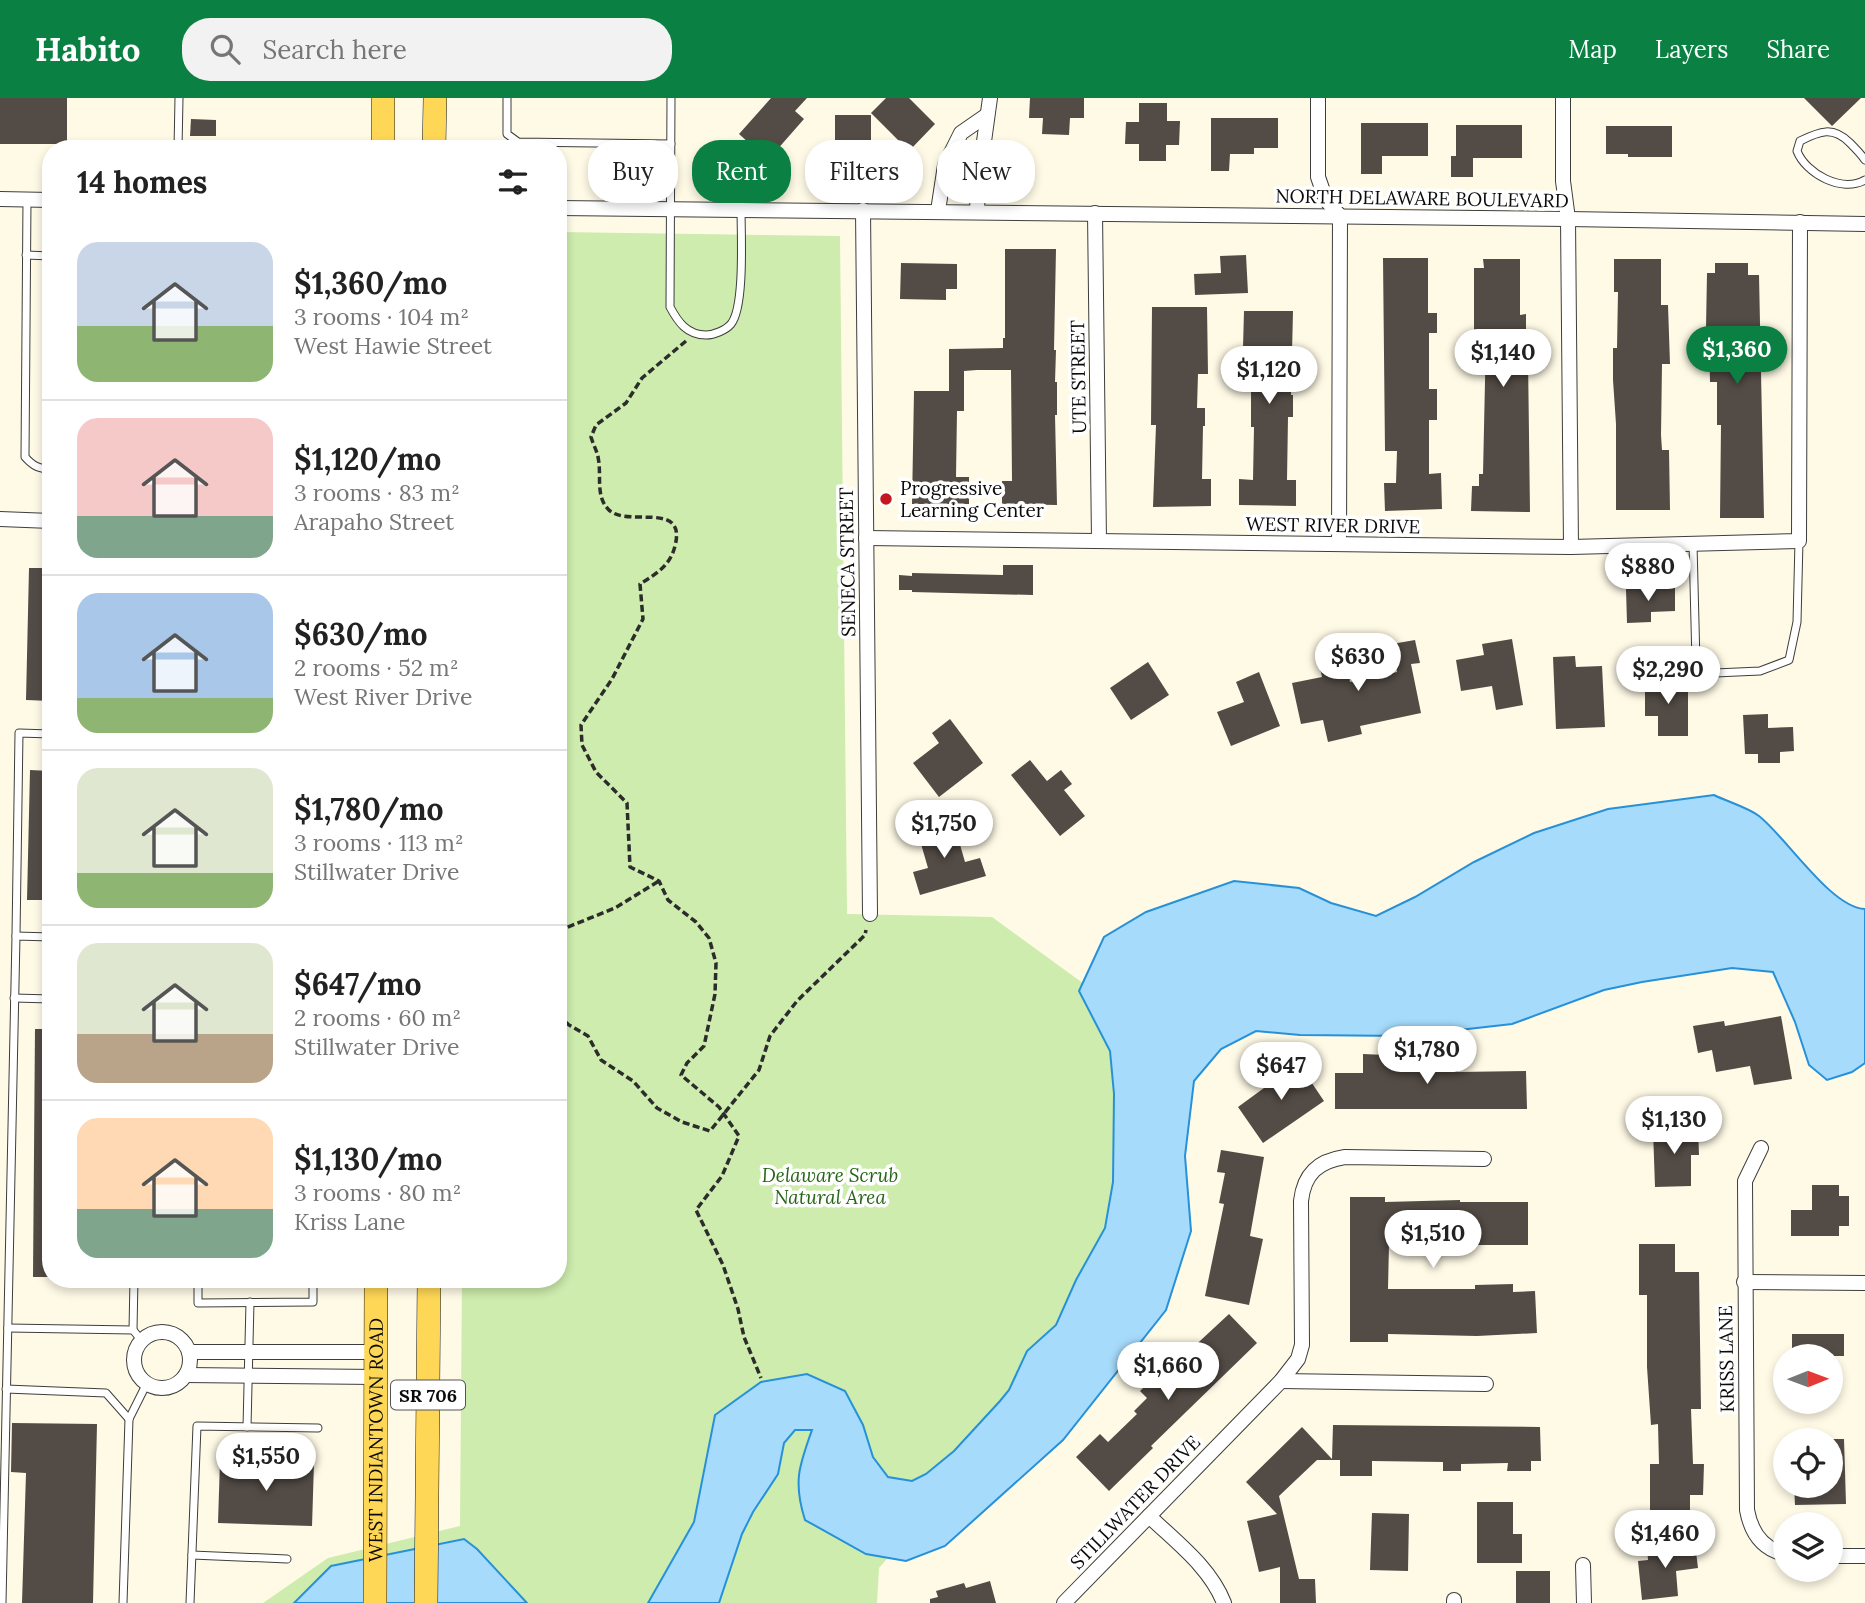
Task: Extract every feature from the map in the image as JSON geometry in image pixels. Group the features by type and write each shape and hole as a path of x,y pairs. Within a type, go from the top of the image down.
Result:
{"main road":[{"path":"383,98 383,140"},
{"path":"433,140 435,98"},
{"name":"WEST INDIANTOWN ROAD","path":"375,1603 376,1288"},
{"name":"SR 706","path":"426,1603 429,1288"}],"street":[{"path":"977,212 990,98"},
{"path":"1318,98 1318,177 1326,200 1340,216 1339,544"},
{"path":"1563,98 1563,181 1568,219 1571,547"},
{"path":"937,211 945,164 961,133 987,115"},
{"path":"0,199 42,200"},
{"name":"NORTH DELAWARE BOULEVARD","path":"567,208 1865,224"},
{"name":"SENECA STREET","path":"863,210 870,914"},
{"name":"UTE STREET","path":"1095,213 1098,541"},
{"path":"1799,541 1800,222"},
{"path":"0,519 42,521"},
{"name":"WEST RIVER DRIVE","path":"866,538 1571,547 1799,541"},
{"name":"KRISS LANE","path":"1761,1148 1745,1181 1746,1510 1756,1537 1773,1549"},
{"name":"STILLWATER DRIVE","path":"1064,1603 1281,1381 1298,1359 1302,1345 1301,1201 1303,1187 1318,1165 1345,1157 1484,1159"},
{"path":"1744,1282 1865,1283"},
{"path":"165,1332 182,1340 189,1352 186,1375 175,1385 168,1387 154,1387 148,1383 139,1375 135,1363 137,1335 165,1332"},
{"path":"189,1352 376,1352"},
{"path":"186,1375 376,1377"},
{"path":"1281,1381 1486,1384"},
{"path":"1149,1516 1203,1568 1220,1591 1224,1603"},
{"path":"1843,1556 1865,1556"},
{"path":"1583,1565 1584,1603"}],"lane":[{"path":"178,140 179,98"},
{"path":"507,98 507,134 516,140"},
{"path":"671,98 671,140"},
{"path":"1865,160 1843,136 1835,132 1817,132 1800,141 1797,151 1801,162 1838,186 1856,185 1865,180"},
{"path":"567,143 588,143"},
{"path":"27,199 26,457 32,465 42,469"},
{"path":"671,203 670,307 684,328 694,334 709,335 720,331 731,324 737,312 740,298 741,209"},
{"path":"26,255 42,256"},
{"path":"1693,544 1696,663 1715,673 1760,671 1789,660 1797,622 1799,541"},
{"path":"2,1603 19,733 42,734"},
{"path":"16,936 42,937"},
{"path":"15,998 42,999"},
{"path":"8,1328 137,1335 134,1288"},
{"path":"198,1288 198,1303 313,1302 313,1288"},
{"path":"247,1427 250,1302"},
{"path":"123,1603 128,1419 148,1383"},
{"path":"6,1390 106,1393 128,1419"},
{"path":"190,1603 197,1426 318,1428"},
{"path":"192,1555 286,1559"}],"path":[{"path":"694,334 642,377 626,404 596,425 591,437 599,458 601,497 606,508 615,516 626,519 658,516 668,520 674,527 677,540 672,556 660,572 640,584 643,619 612,679 581,725 582,745 596,772 627,803 630,867 659,881 668,900 696,922 709,938 713,951 716,963 715,994 704,1046 687,1063 681,1075 719,1107 739,1136 722,1176 696,1210 723,1265 744,1337 761,1378"},
{"path":"567,927 615,908 659,881"},
{"path":"567,1023 588,1036 601,1060 633,1081 657,1108 682,1122 710,1131 759,1070 770,1036 797,1001 865,935 870,914"}],"green space":[{"name":"Delaware Scrub Natural Area","path":"567,232 840,236 847,914 992,917 1102,997 1125,1097 1125,1221 994,1436 879,1568 877,1603 263,1603 328,1558 460,1526 462,1288 567,1288"}],"water":[{"path":"1714,795 1759,816 1824,885 1852,906 1865,909 1865,1063 1852,1072 1827,1080 1809,1065 1795,1022 1773,972 1732,968 1604,990 1512,1024 1406,1036 1300,1035 1256,1031 1221,1049 1194,1081 1185,1156 1191,1231 1166,1310 1063,1440 945,1546 906,1561 866,1554 805,1520 799,1495 799,1474 812,1430 795,1430 784,1443 778,1474 742,1534 719,1603 648,1603 694,1522 715,1415 761,1382 807,1374 845,1391 863,1425 873,1457 888,1477 912,1481 926,1474 954,1451 1009,1390 1027,1351 1056,1325 1076,1280 1105,1228 1113,1182 1114,1094 1110,1051 1079,991 1104,937 1146,912 1234,881 1299,888 1331,903 1376,916 1415,897 1474,862 1534,833 1608,809"},
{"path":"464,1539 477,1549 527,1603 294,1603 331,1566"}],"building":[{"path":"0,98 67,98 67,140 42,140 42,144 0,144"},
{"path":"771,98 807,98 795,111 804,119 786,140 746,140 739,134"},
{"path":"886,98 909,98 935,124 920,140 898,140 871,113"},
{"path":"1030,98 1084,98 1084,118 1070,118 1069,135 1042,134 1043,118 1029,118"},
{"path":"1804,98 1861,98 1832,126"},
{"path":"1139,103 1167,103 1167,121 1180,121 1179,145 1166,145 1166,161 1139,161 1139,144 1125,144 1126,122 1139,122"},
{"path":"835,115 871,115 871,140 835,140"},
{"path":"1211,118 1278,118 1278,148 1254,148 1254,154 1230,154 1229,171 1211,171"},
{"path":"191,119 216,120 216,136 190,136"},
{"path":"1361,123 1428,123 1428,156 1382,156 1382,174 1361,174"},
{"path":"1456,125 1522,125 1522,158 1473,158 1473,177 1451,177 1451,156 1456,156"},
{"path":"1606,126 1672,126 1672,157 1606,154"},
{"path":"1005,249 1056,249 1054,350 1057,382 1057,505 1002,504 1002,481 1012,481 1011,370 964,371 964,411 957,411 956,477 969,477 969,504 912,504 914,391 949,391 949,349 1003,348"},
{"path":"1246,255 1248,293 1195,295 1194,274 1221,273 1220,256"},
{"path":"1383,258 1428,258 1428,313 1437,313 1437,333 1429,333 1429,389 1437,389 1437,420 1429,420 1429,474 1441,473 1442,509 1385,511 1384,483 1396,483 1397,451 1385,451"},
{"path":"1483,259 1520,259 1520,315 1526,314 1528,358 1530,512 1471,511 1472,486 1479,486 1479,474 1483,474 1486,335 1474,335 1474,268 1484,268"},
{"path":"1614,259 1661,259 1661,305 1668,305 1670,364 1662,364 1661,435 1662,450 1669,450 1670,510 1616,510 1613,348 1617,348 1618,292 1614,292"},
{"path":"901,263 957,264 957,289 946,289 946,300 900,299"},
{"path":"1715,263 1748,263 1748,275 1759,275 1764,518 1720,518 1721,425 1717,425 1717,382 1710,382 1709,329 1706,328 1707,273 1715,273"},
{"path":"1152,307 1207,307 1208,374 1198,374 1197,408 1205,408 1202,479 1211,479 1211,506 1153,507 1156,425 1151,425"},
{"path":"1244,311 1293,311 1293,417 1288,417 1287,480 1296,480 1296,506 1239,505 1239,479 1253,480 1254,427 1251,427 1251,384 1242,384"},
{"path":"1003,565 1033,565 1033,595 899,590 899,575 1003,575"},
{"path":"29,568 42,568 42,701 26,700"},
{"path":"1675,588 1675,611 1651,612 1651,622 1627,623 1626,589"},
{"path":"1512,639 1523,705 1496,710 1492,686 1461,691 1456,660 1484,655 1482,644"},
{"path":"1415,640 1420,663 1411,664 1421,713 1360,726 1362,734 1328,742 1323,720 1301,724 1292,683 1322,677 1316,650 1342,644 1350,682 1397,672 1392,644"},
{"path":"1575,656 1576,667 1602,666 1605,727 1556,729 1553,657"},
{"path":"1148,662 1169,695 1131,720 1110,688"},
{"path":"1259,672 1280,726 1231,746 1217,712 1244,702 1236,682"},
{"path":"1645,680 1688,680 1688,736 1658,736 1658,716 1645,716"},
{"path":"1768,714 1768,728 1793,727 1794,751 1780,752 1780,763 1758,763 1758,754 1745,754 1743,715"},
{"path":"950,719 983,763 939,797 913,763 939,743 932,733"},
{"path":"1030,760 1047,781 1061,770 1072,784 1064,790 1085,816 1060,836 1011,775"},
{"path":"30,770 42,771 42,900 27,900"},
{"path":"953,820 965,862 980,858 986,876 920,895 913,872 928,868 917,830"},
{"path":"1781,1016 1792,1079 1754,1085 1750,1066 1716,1072 1712,1050 1698,1053 1693,1026 1724,1021 1725,1026"},
{"path":"35,1029 42,1029 42,1277 33,1277"},
{"path":"1363,1054 1432,1057 1432,1066 1459,1066 1458,1072 1526,1071 1527,1109 1335,1109 1335,1073 1363,1073"},
{"path":"1297,1061 1324,1101 1263,1143 1238,1107 1264,1088 1262,1085"},
{"path":"1698,1128 1699,1155 1691,1155 1691,1186 1655,1187 1653,1130"},
{"path":"1221,1150 1264,1157 1250,1236 1263,1239 1249,1305 1205,1296 1224,1204 1219,1203 1225,1173 1217,1172"},
{"path":"1812,1185 1839,1185 1839,1196 1849,1196 1849,1226 1839,1226 1839,1236 1791,1236 1791,1210 1812,1210"},
{"path":"1350,1197 1385,1197 1385,1202 1528,1202 1528,1245 1439,1245 1439,1242 1389,1244 1388,1289 1475,1289 1475,1285 1513,1284 1513,1292 1535,1291 1537,1333 1477,1336 1388,1334 1388,1342 1350,1342"},
{"path":"1639,1244 1675,1244 1675,1272 1699,1272 1701,1409 1691,1409 1693,1464 1704,1464 1703,1495 1690,1495 1690,1517 1650,1517 1650,1464 1659,1464 1658,1424 1651,1425 1647,1367 1647,1295 1639,1295"},
{"path":"1229,1314 1257,1343 1151,1446 1153,1448 1109,1491 1076,1457 1100,1434 1108,1442 1137,1414 1134,1411 1147,1398 1140,1391 1170,1362 1173,1366"},
{"path":"1792,1334 1844,1334 1844,1356 1843,1344 1792,1344"},
{"path":"12,1423 97,1424 93,1603 22,1603 26,1473 11,1472"},
{"path":"1333,1425 1540,1427 1541,1461 1531,1461 1531,1471 1507,1471 1508,1463 1461,1464 1461,1471 1443,1471 1443,1462 1372,1461 1372,1476 1340,1476 1340,1460 1317,1460 1279,1496 1299,1579 1315,1579 1316,1603 1280,1603 1280,1567 1259,1572 1247,1521 1277,1514 1246,1482 1302,1427 1332,1459"},
{"path":"1844,1439 1846,1504 1795,1505 1795,1498 1843,1498"},
{"path":"220,1461 314,1462 312,1526 218,1523"},
{"path":"1477,1502 1513,1502 1513,1534 1522,1534 1522,1563 1477,1563"},
{"path":"1372,1513 1409,1514 1408,1571 1370,1570"},
{"path":"1695,1543 1698,1568 1676,1571 1678,1596 1642,1600 1638,1561 1648,1560 1647,1548"},
{"path":"1516,1571 1550,1571 1550,1603 1516,1603"},
{"path":"990,1581 996,1603 930,1603 930,1599 938,1597 936,1591 964,1583 966,1588"}],"place":[{"name":"Progressive Learning Center","path":"886,499"}]}
